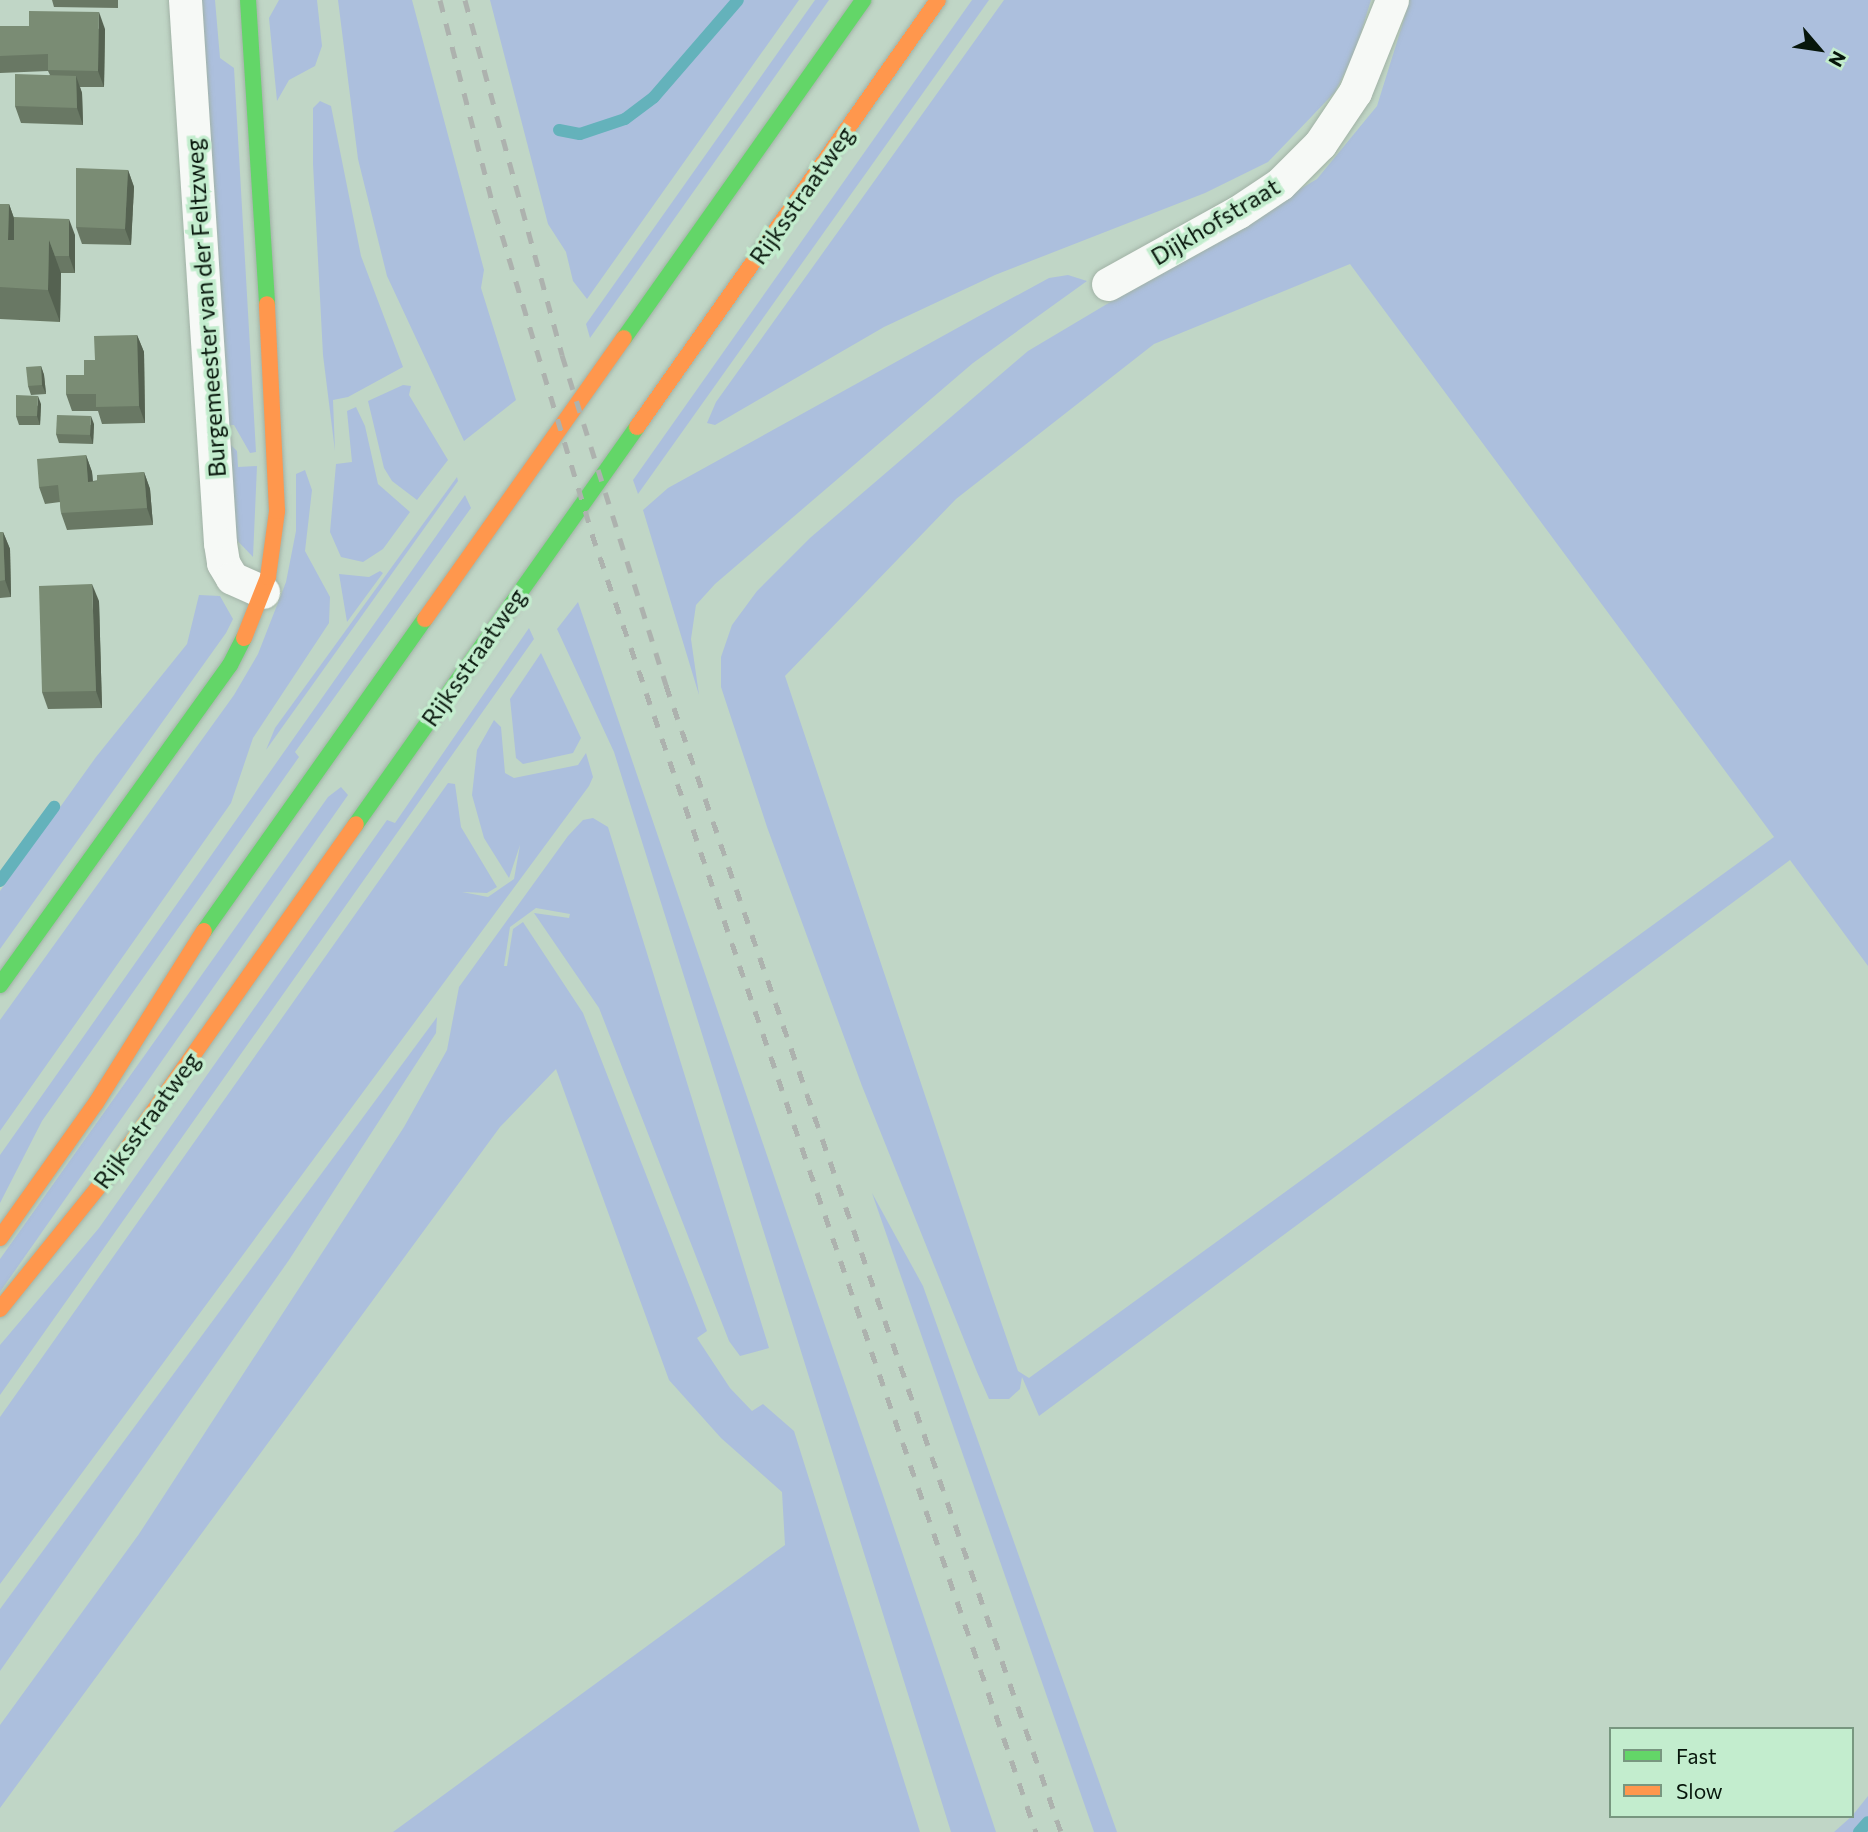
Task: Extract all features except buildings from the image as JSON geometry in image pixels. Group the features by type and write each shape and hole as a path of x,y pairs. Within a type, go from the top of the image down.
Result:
{"main road":[{"path":"0,985 230,665 263,593 276,529 276,460 248,0"},
{"name":"Rijksstraatweg","path":"0,1238 96,1103 170,980 863,0"},
{"name":"Rijksstraatweg","path":"0,1309 120,1159 938,0"}],"street":[{"name":"Burgemeester van der Feltzweg","path":"185,0 222,555 232,578 263,593"},
{"name":"Dijkhofstraat","path":"1108,284 1238,212 1280,184 1320,144 1354,92 1392,0"}],"shaded area":[{"path":"194,0 215,0 220,58 234,68 256,452 250,453 234,425 225,425"},
{"path":"279,0 317,0 322,46 315,66 289,80 277,101 269,18"},
{"path":"338,0 412,0 484,270 481,288 516,400 464,441 387,276 358,159"},
{"path":"490,0 799,0 587,299 573,281 566,252 548,224"},
{"path":"815,0 829,0 590,338 586,324"},
{"path":"972,0 989,0 638,494 633,480"},
{"path":"1004,0 1371,0 1355,52 1335,92 1268,162 1205,193 995,275 884,327 715,425 707,423 716,402"},
{"path":"1410,0 1868,0 1868,966 1790,860 1039,1416 1022,1377 1020,1389 1009,1399 989,1399 977,1372 862,1086 767,827 721,687 721,657 732,625 757,591 810,538 1028,351 1317,179 1377,106","holes":["1350,264 1774,837 1029,1378 1018,1371 785,676 956,499 1154,344"]},
{"path":"320,101 331,106 361,256 403,367 348,397 333,400 335,451 323,355 313,164 313,108"},
{"path":"1068,275 1087,281 973,363 715,584 696,605 691,639 699,695 643,510 668,488 979,316 1049,278"},
{"path":"403,385 411,386 409,395 448,460 417,500 392,481 384,468 368,401"},
{"path":"356,407 365,426 378,484 410,512 383,549 363,562 341,557 330,532 336,464 352,462 347,411"},
{"path":"226,440 237,451 238,467 257,466 253,557 232,535"},
{"path":"305,470 312,490 305,551 330,597 329,623 253,738 231,803 0,1131 0,1020 234,695 258,654 286,582 296,531 296,474"},
{"path":"457,477 458,481 266,750 275,728"},
{"path":"465,495 471,508 295,752 299,757 42,1121 0,1203 0,1155"},
{"path":"380,571 383,573 347,622 339,574 369,577"},
{"path":"199,595 220,596 233,619 226,633 0,949 0,891 96,757 187,644"},
{"path":"578,602 996,1832 951,1832 614,752 557,629"},
{"path":"529,628 534,639 0,1395 0,1345 99,1228 387,820 395,823"},
{"path":"541,653 581,738 573,753 523,764 516,758 510,699"},
{"path":"494,720 501,727 505,773 514,778 578,765 586,753 593,777 589,786 0,1584 0,1417 448,783 455,784 461,827 497,887 487,893 462,892 488,897 514,879 520,845 509,878 484,838 472,795 477,750"},
{"path":"341,787 348,795 0,1292 0,1259 328,797"},
{"path":"593,818 608,827 769,1348 740,1356 729,1341 599,1008 534,913 569,918 570,914 536,908 510,927 504,966 507,966 513,929 523,922 583,1013 707,1331 697,1338 730,1388 752,1411 763,1404 794,1431 920,1832 393,1832 785,1545 782,1492 721,1438 669,1380 556,1069 500,1127 0,1808 0,1725 139,1534 404,1127 447,1050 459,987 568,836 583,820"},
{"path":"437,1017 436,1033 289,1260 0,1671 0,1609"},
{"path":"872,1193 923,1286 1117,1832 1094,1832"},
{"path":"1868,1796 1868,1832 1834,1832 1850,1818 1854,1818 1854,1814"}],"waterway":[{"path":"559,130 580,134 625,119 654,97 738,0"},
{"path":"0,881 54,807"},
{"path":"1859,1832 1868,1822"}],"railway":[{"path":"440,0 495,212 592,534 1036,1832"},
{"path":"465,0 562,355 666,685 1061,1832"}],"traffic: fast":[{"path":"248,0 267,304"},
{"path":"624,338 863,0"},
{"path":"356,824 637,427"},
{"path":"204,931 425,619"},
{"path":"0,985 230,665 244,638"}],"traffic: slow":[{"path":"637,427 938,0"},
{"path":"244,638 268,577 277,511 267,304"},
{"path":"425,619 624,338"},
{"path":"0,1309 112,1170 356,824"},
{"path":"0,1238 96,1103 204,931"}]}
